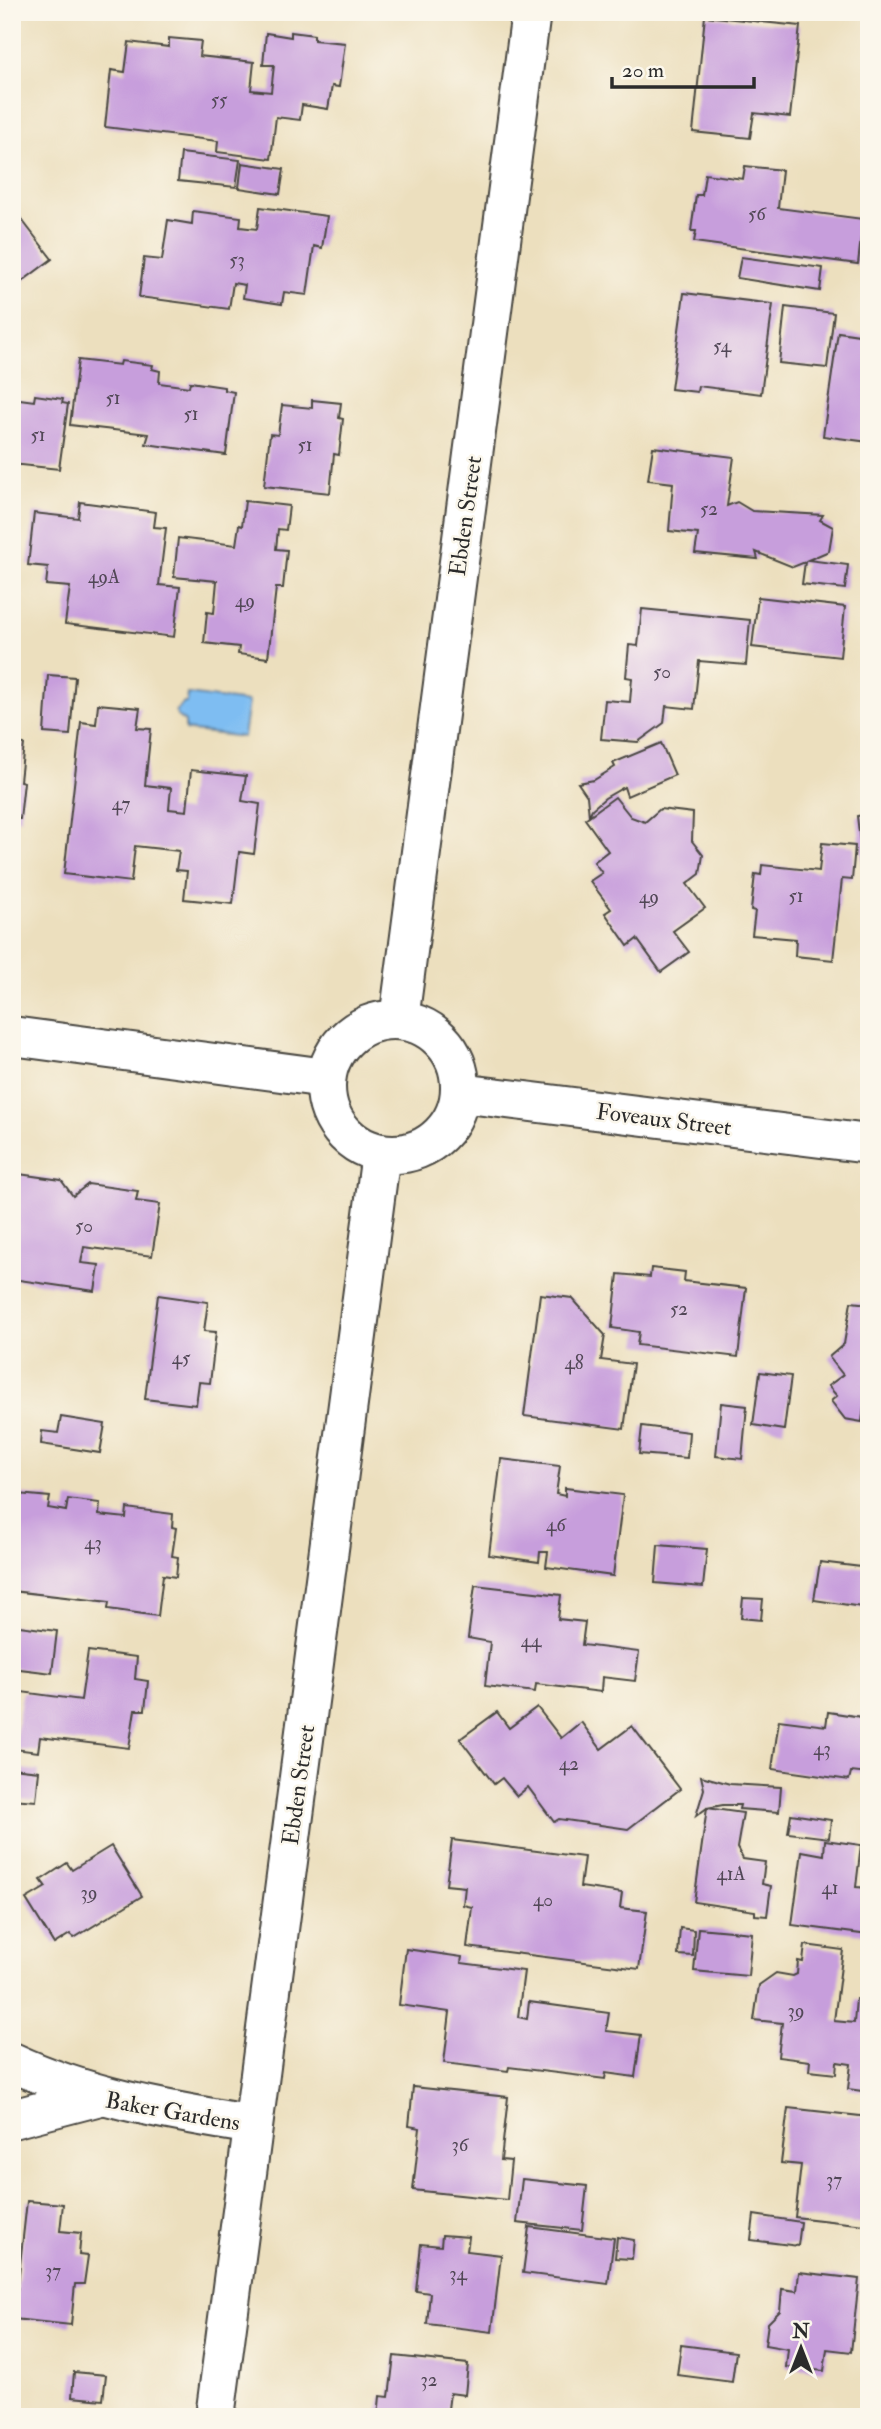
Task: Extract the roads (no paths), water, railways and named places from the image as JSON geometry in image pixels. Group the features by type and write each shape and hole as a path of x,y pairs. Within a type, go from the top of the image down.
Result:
{"street":[{"name":"Ebden Street","path":"399,1020 531,12"},
{"path":"399,1020 420,1025 438,1036 451,1053 459,1072 460,1094 454,1115 442,1133 424,1147 404,1153 381,1153 362,1147 345,1134 333,1118 326,1098 326,1078 330,1061 350,1034 365,1025 399,1020"},
{"path":"12,1036 326,1078"},
{"name":"Foveaux Street","path":"460,1094 869,1144"},
{"name":"Ebden Street","path":"215,2417 381,1153"},
{"path":"12,2062 100,2096"},
{"name":"Baker Gardens","path":"12,2119 100,2096 253,2125"}],"water":[{"path":"188,694 248,702 243,737 185,730 185,722 177,716 176,711 183,703 187,703"}]}
